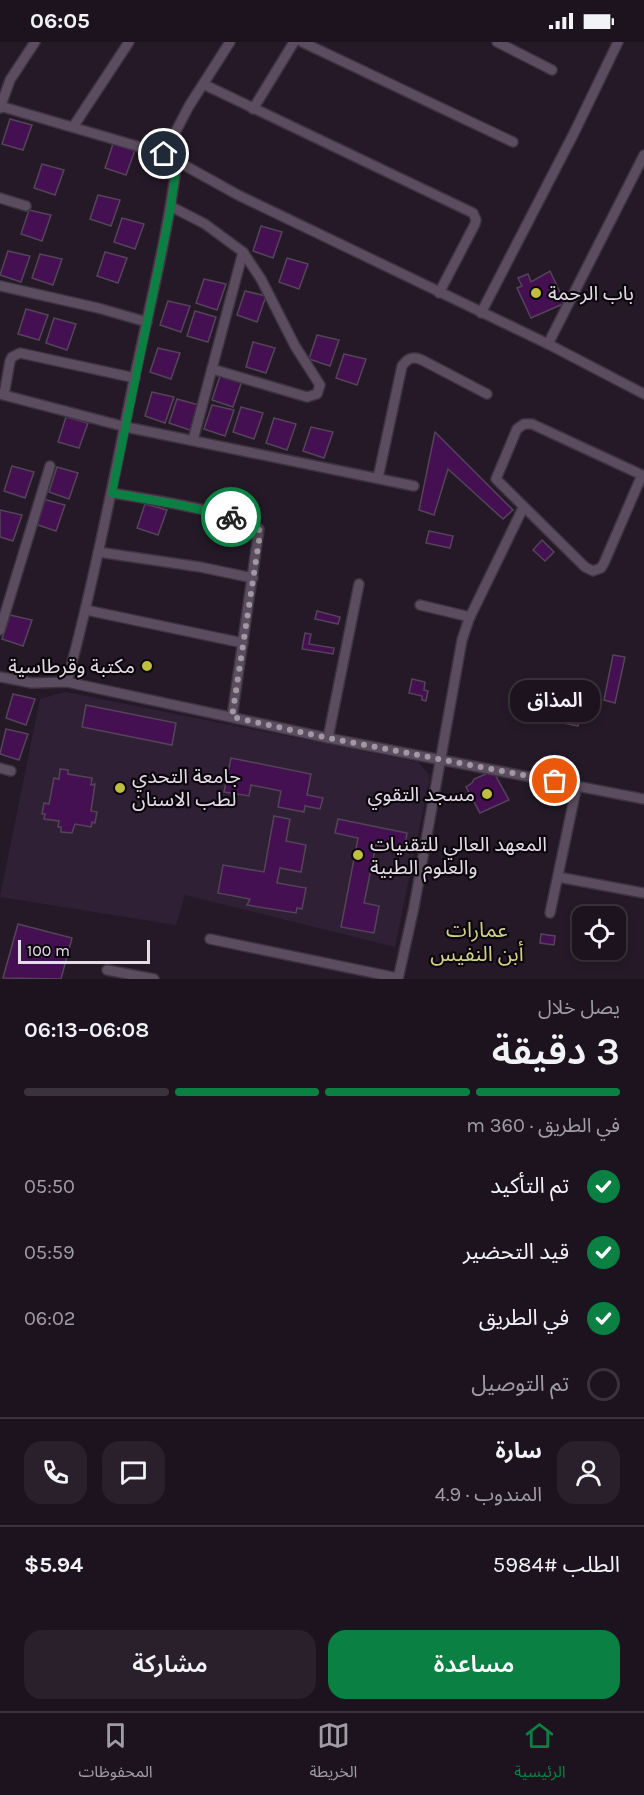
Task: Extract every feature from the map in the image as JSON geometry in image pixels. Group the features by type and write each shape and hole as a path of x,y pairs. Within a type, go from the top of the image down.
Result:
{"street":[{"path":"35,42 10,80 0,107 164,154 238,195 548,344 644,394"},
{"path":"73,128 129,42"},
{"path":"164,154 184,114 230,42"},
{"path":"253,109 294,42"},
{"path":"302,42 513,142"},
{"path":"497,42 552,70"},
{"path":"480,313 574,133 618,42"},
{"path":"203,84 473,213 476,220 439,293"},
{"path":"548,344 644,155"},
{"path":"67,682 86,610 126,427 171,207 177,160"},
{"path":"0,198 26,206"},
{"path":"171,207 205,224 243,252 284,321 294,346 320,385 317,394 307,397 212,369"},
{"path":"193,440 243,252"},
{"path":"1,286 98,308 147,322"},
{"path":"135,378 20,353 12,357 2,394 126,427 414,486"},
{"path":"378,478 402,366 408,359 418,358 486,394"},
{"path":"524,424 532,424 643,476 604,563 597,571 590,571 585,567 496,479 517,429 524,424"},
{"path":"0,630 50,466"},
{"path":"112,493 180,505 249,521 259,529 232,717"},
{"path":"210,939 398,979 414,907 462,640 470,617 523,508"},
{"path":"98,552 200,567 253,578"},
{"path":"328,738 359,584"},
{"path":"420,605 470,617"},
{"path":"86,610 243,643"},
{"path":"0,677 32,683 67,682 328,738 644,799"},
{"path":"0,768 11,771"},
{"path":"550,913 577,785"},
{"path":"558,877 644,893"},
{"path":"107,970 154,979"}],"shaded area":[{"path":"65,692 418,762 430,776 395,947 185,895 176,925 0,897 40,699"}],"building":[{"path":"10,119 32,125 23,150 2,144"},
{"path":"113,144 135,150 126,175 105,168"},
{"path":"42,164 64,170 55,195 34,188"},
{"path":"98,195 120,200 111,226 90,219"},
{"path":"29,210 51,215 42,241 21,234"},
{"path":"122,218 144,224 135,249 114,242"},
{"path":"261,226 282,232 273,258 253,251"},
{"path":"8,251 30,256 21,282 0,275"},
{"path":"105,252 127,258 118,283 97,276"},
{"path":"40,254 62,259 53,285 32,278"},
{"path":"287,258 308,264 299,289 279,282"},
{"path":"550,271 565,303 531,318 517,288 522,286 518,278 528,274 531,282"},
{"path":"204,279 226,284 217,310 196,303"},
{"path":"245,291 266,296 257,322 237,315"},
{"path":"168,301 190,306 181,332 160,325"},
{"path":"26,309 48,315 39,340 18,334"},
{"path":"195,311 216,317 208,342 187,336"},
{"path":"54,318 76,324 67,350 46,343"},
{"path":"317,335 339,340 330,366 309,359"},
{"path":"253,342 275,348 266,373 246,367"},
{"path":"158,348 180,353 171,379 150,372"},
{"path":"344,354 366,359 357,385 336,378"},
{"path":"220,376 242,381 233,407 212,400"},
{"path":"152,392 174,397 165,423 145,416"},
{"path":"177,399 199,405 190,430 169,423"},
{"path":"212,405 234,410 225,436 204,429"},
{"path":"241,407 263,413 254,439 233,432"},
{"path":"66,417 88,423 79,448 58,442"},
{"path":"274,418 296,424 287,450 266,443"},
{"path":"311,427 333,432 324,458 303,451"},
{"path":"435,432 513,510 503,519 448,469 434,515 419,510"},
{"path":"12,466 34,472 25,498 4,491"},
{"path":"57,467 78,473 69,499 49,492"},
{"path":"43,499 65,505 56,531 35,524"},
{"path":"145,504 167,510 158,535 137,528"},
{"path":"0,510 22,515 13,541 0,537"},
{"path":"429,531 453,536 450,548 426,543"},
{"path":"542,540 554,552 545,561 533,550"},
{"path":"317,611 340,617 338,624 315,619"},
{"path":"10,615 32,620 23,646 2,639"},
{"path":"305,633 311,634 309,644 334,648 333,654 302,649"},
{"path":"613,655 625,657 615,703 604,700"},
{"path":"412,679 425,682 424,690 428,691 426,701 422,700 422,696 409,693"},
{"path":"570,688 585,691 578,726 554,721 556,711 565,713"},
{"path":"13,694 35,699 26,725 6,718"},
{"path":"86,705 176,723 172,745 82,727"},
{"path":"6,729 28,734 19,760 0,754"},
{"path":"231,758 311,774 307,795 323,798 320,809 305,806 304,812 278,807 281,791 251,785 249,796 224,792"},
{"path":"60,769 68,770 68,774 92,778 91,785 95,784 91,811 97,812 95,823 92,822 91,827 75,824 72,833 61,832 61,827 58,827 59,821 44,819 45,814 42,814 44,803 49,804 54,778 59,779"},
{"name":"مسجد التقوي","path":"493,771 509,800 480,813 466,787 474,779"},
{"path":"274,816 290,819 286,841 306,845 301,872 280,868 277,883 306,888 302,909 297,908 296,913 247,905 250,899 218,893 223,865 264,872"},
{"path":"338,819 407,833 404,850 376,845 364,903 379,906 374,933 341,927 358,838 335,833"},
{"path":"18,924 72,938 61,979 3,978"},
{"path":"541,934 555,936 554,945 540,943"}],"way so far":[{"path":"231,517 255,524 260,534 232,717 328,738 555,781"}],"place":[{"name":"باب الرحمة","path":"536,293"},
{"name":"مكتبة وقرطاسية","path":"147,666"},
{"name":"المذاق","path":"555,781"},
{"name":"جامعة التحدي لطب الاسنان","path":"120,788"},
{"name":"مسجد التقوي","path":"487,794"},
{"name":"المعهد العالي للتقنيات والعلوم الطبية","path":"358,855"}],"district":[{"name":"عمارات أبن النفيس","path":"477,942"}],"route":[{"path":"164,154 177,160 171,207 112,493 231,517"}]}
